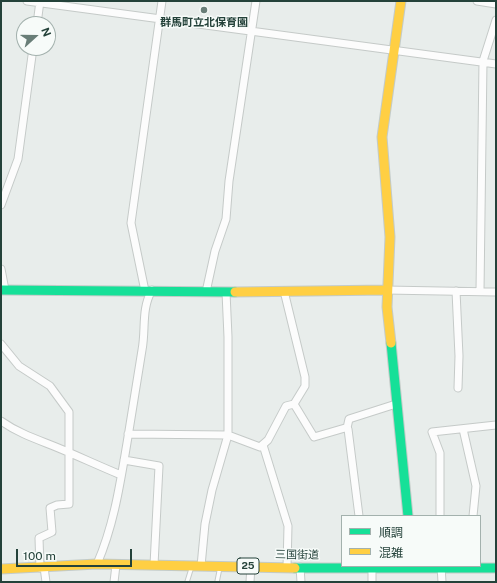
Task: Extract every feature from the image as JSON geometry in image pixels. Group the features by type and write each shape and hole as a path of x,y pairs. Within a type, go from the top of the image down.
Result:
{"street":[{"path":"27,1 483,61 496,64"},
{"path":"97,564 111,528 143,347 145,308 148,291 131,223 162,1"},
{"path":"206,292 216,250 226,219 229,181 256,1"},
{"path":"401,1 382,137 390,237 386,290 408,515"},
{"path":"477,1 496,4"},
{"path":"38,16 40,2"},
{"path":"480,291 483,61 496,20"},
{"path":"1,205 18,159 32,56"},
{"path":"1,269 3,290 226,292 386,290 496,292"},
{"path":"128,434 228,435 260,447 263,445 268,440 286,406 294,404 305,386 305,377 284,291"},
{"path":"456,291 459,356 458,388"},
{"path":"197,566 211,496 228,435 228,337 226,292"},
{"path":"1,344 19,366 50,386 67,408 70,416 68,431 70,454 69,504 57,505 50,508 52,532 39,538 42,568 46,582"},
{"path":"294,404 314,437 347,428"},
{"path":"359,515 347,428 349,419 396,404"},
{"path":"1,421 13,430 121,475"},
{"path":"440,515 440,453 432,432 496,425"},
{"path":"463,429 476,486 472,515"},
{"path":"263,445 288,526 287,567"},
{"path":"124,460 159,466 154,565"},
{"name":"三国街道","path":"1,569 97,564 367,568 496,568"},
{"path":"114,582 116,564"},
{"path":"250,582 251,566"},
{"path":"300,567 301,582"},
{"path":"441,567 442,582"},
{"path":"367,568 372,582"}],"lane":[{"path":"187,582 197,566"},
{"path":"218,582 220,566"}],"traffic: fast":[{"path":"1,290 235,292"},
{"path":"391,343 408,515"},
{"path":"295,568 496,568"}],"traffic: slow":[{"path":"391,343 387,307 390,237 382,137 401,1"},
{"path":"235,292 386,290"},
{"path":"1,569 97,564 295,568"}],"place":[{"name":"群馬町立北保育園","path":"204,10"}]}
